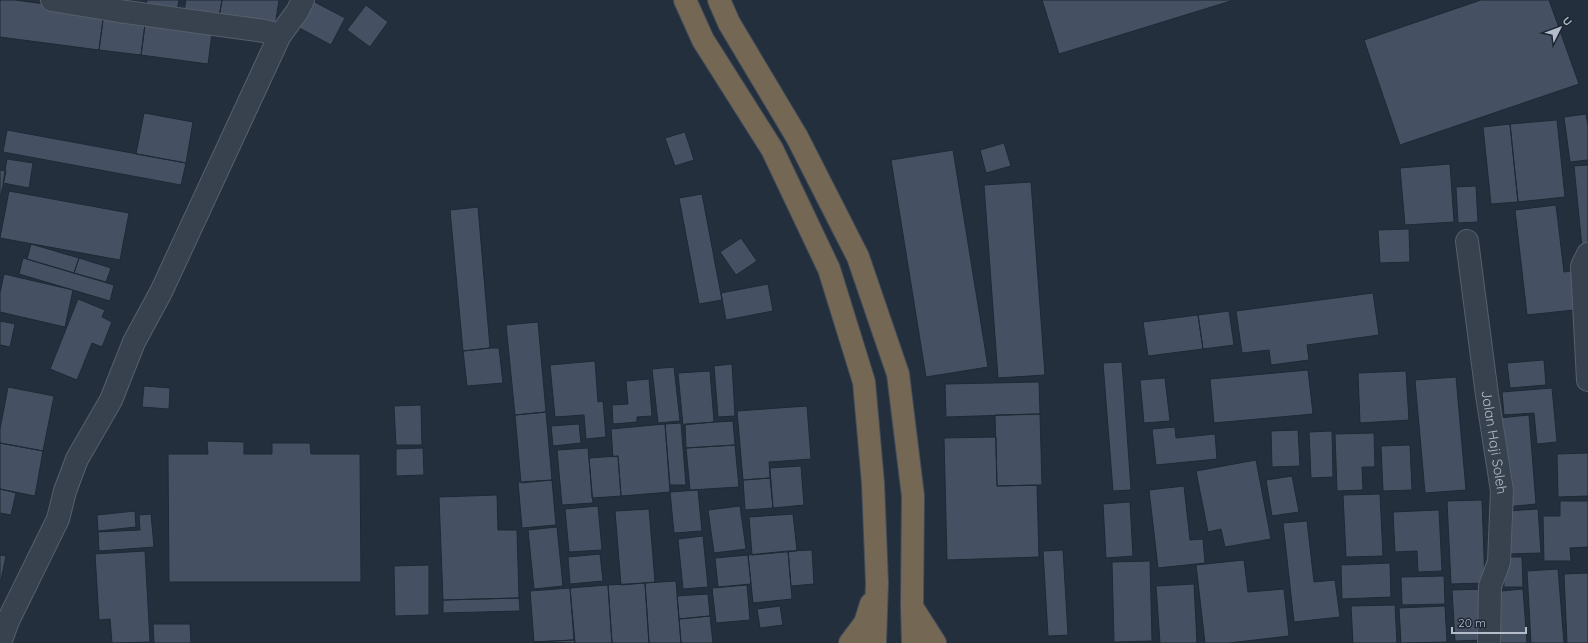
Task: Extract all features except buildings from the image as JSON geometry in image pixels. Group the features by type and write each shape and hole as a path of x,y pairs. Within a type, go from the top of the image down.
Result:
{"highway":[{"path":"685,0 703,40 772,149 829,269 864,382 873,483 876,583 875,643"},
{"path":"719,0 729,23 797,137 858,257 898,374 913,496 913,643"},
{"path":"850,643 865,623 876,583"},
{"path":"912,606 935,643"}],"street":[{"path":"52,0 264,31 280,36"},
{"path":"0,643 8,621 58,519 77,459 111,400 134,342 161,292 280,36 297,12 303,0"},
{"name":"Jalan Haji Soleh","path":"1467,241 1487,395 1502,491 1499,562 1490,586 1489,643"},
{"path":"1588,254 1582,266 1588,380"}]}
